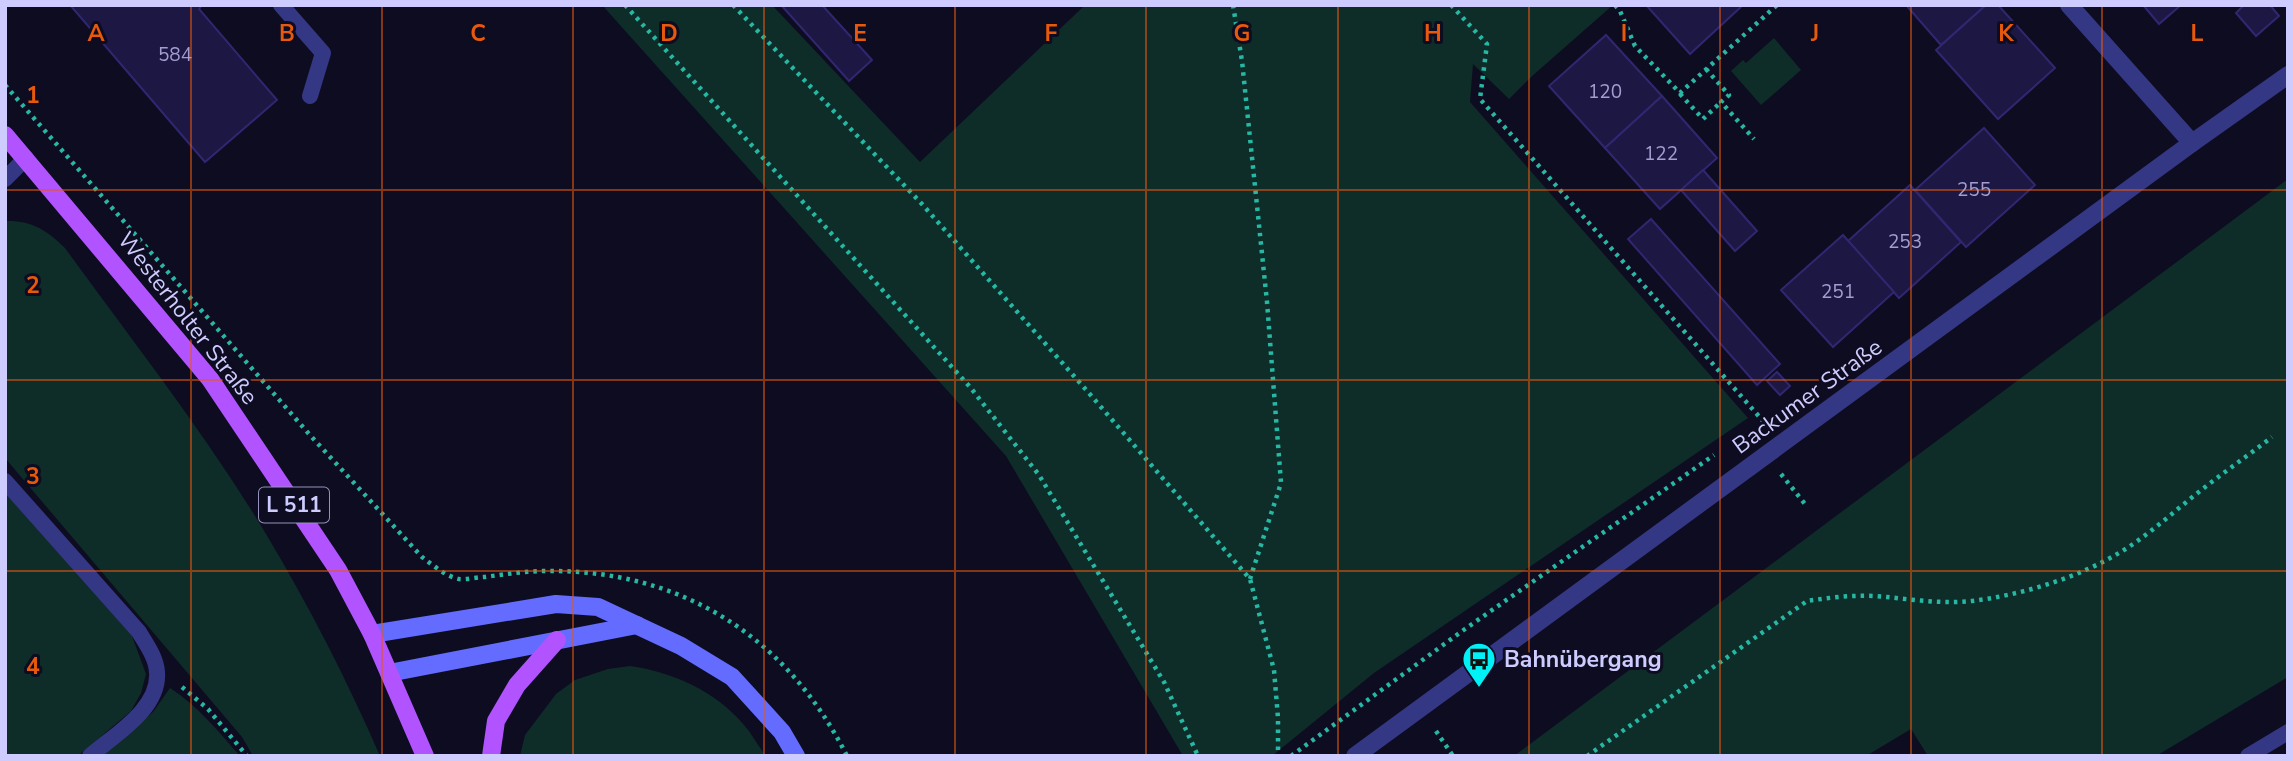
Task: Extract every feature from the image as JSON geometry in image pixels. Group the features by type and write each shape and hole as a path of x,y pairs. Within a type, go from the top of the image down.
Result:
{"main road":[{"name":"Westerholter Straße","path":"5,135 211,379 338,570 373,634"},
{"name":"L 511","path":"373,634 425,756"},
{"path":"491,756 496,722 510,697 517,685 557,640"}],"street":[{"path":"2069,5 2192,143"},
{"name":"Backumer Straße","path":"1356,756 2288,75"},
{"path":"373,634 556,604 598,607 681,646 732,677 782,732 796,756"},
{"path":"389,673 637,625"}],"lane":[{"path":"281,5 323,53 310,96"},
{"path":"5,179 26,158"},
{"path":"5,481 139,632 151,652 157,673 152,695 142,712 90,756"},
{"path":"2248,756 2288,732"}],"path":[{"path":"625,5 970,387 1039,475 1164,682 1198,756"},
{"path":"733,5 921,204 1250,579 1274,670 1278,756"},
{"path":"1233,5 1242,61 1267,302 1281,483 1250,579"},
{"path":"1451,5 1487,44 1480,99 1763,422 1755,426"},
{"path":"1615,5 1635,46 1703,119 1729,95 1706,69"},
{"path":"1680,93 1777,5"},
{"path":"5,85 309,434 422,557 443,572 460,579 546,571 583,571 629,578 697,603 743,629 780,660 810,695 832,727 847,756"},
{"path":"1721,102 1754,139"},
{"path":"1587,756 1807,601 1829,597 1971,601 2031,588 2081,573 2119,553 2159,525 2272,437"},
{"path":"1292,756 1465,629 1725,447"},
{"path":"157,673 172,679 208,709 247,756"},
{"path":"1434,727 1453,756"}],"green space":[{"path":"602,5 772,5 920,162 1085,5 1613,5 1509,99 1473,64 1470,102 1748,418 1374,673 1272,756 1183,756 1006,456"},
{"path":"1774,38 1801,70 1761,105 1731,71 1743,60 1746,63"},
{"path":"2288,179 2288,677 2156,756 1928,756 1911,729 1866,756 1514,756"},
{"path":"5,221 23,222 38,227 65,248 194,424 243,497 297,588 341,671 380,756 253,756 242,737 5,458"},
{"path":"5,491 132,636 146,674 141,693 131,711 78,756 5,756"},
{"path":"630,666 677,678 707,693 733,713 766,756 520,756 525,735 556,694 575,680 608,669"},
{"path":"170,688 199,711 240,756 102,756 153,712"}],"building":[{"path":"70,5 202,5 199,9 277,100 205,162"},
{"path":"781,5 822,5 872,60 849,81"},
{"path":"1646,5 1743,5 1690,54"},
{"path":"1906,5 1986,5 1941,45"},
{"path":"1986,5 1998,5 2055,68 1998,119 1936,50"},
{"path":"2143,5 2181,5 2159,24"},
{"path":"2244,5 2270,5 2279,16 2256,36 2236,13"},
{"path":"1606,35 1662,96 1605,148 1549,86"},
{"path":"1662,96 1717,158 1660,209 1605,148"},
{"path":"1984,128 2035,185 1966,247 1915,190"},
{"path":"1703,170 1757,231 1735,251 1681,190"},
{"path":"1910,185 1961,242 1899,298 1848,241"},
{"path":"1651,219 1780,364 1757,385 1628,239"},
{"path":"1843,235 1894,292 1833,347 1781,290"},
{"path":"1777,372 1790,386 1780,395 1767,381"}],"place":[{"name":"Bahnübergang","path":"1479,689"}]}
